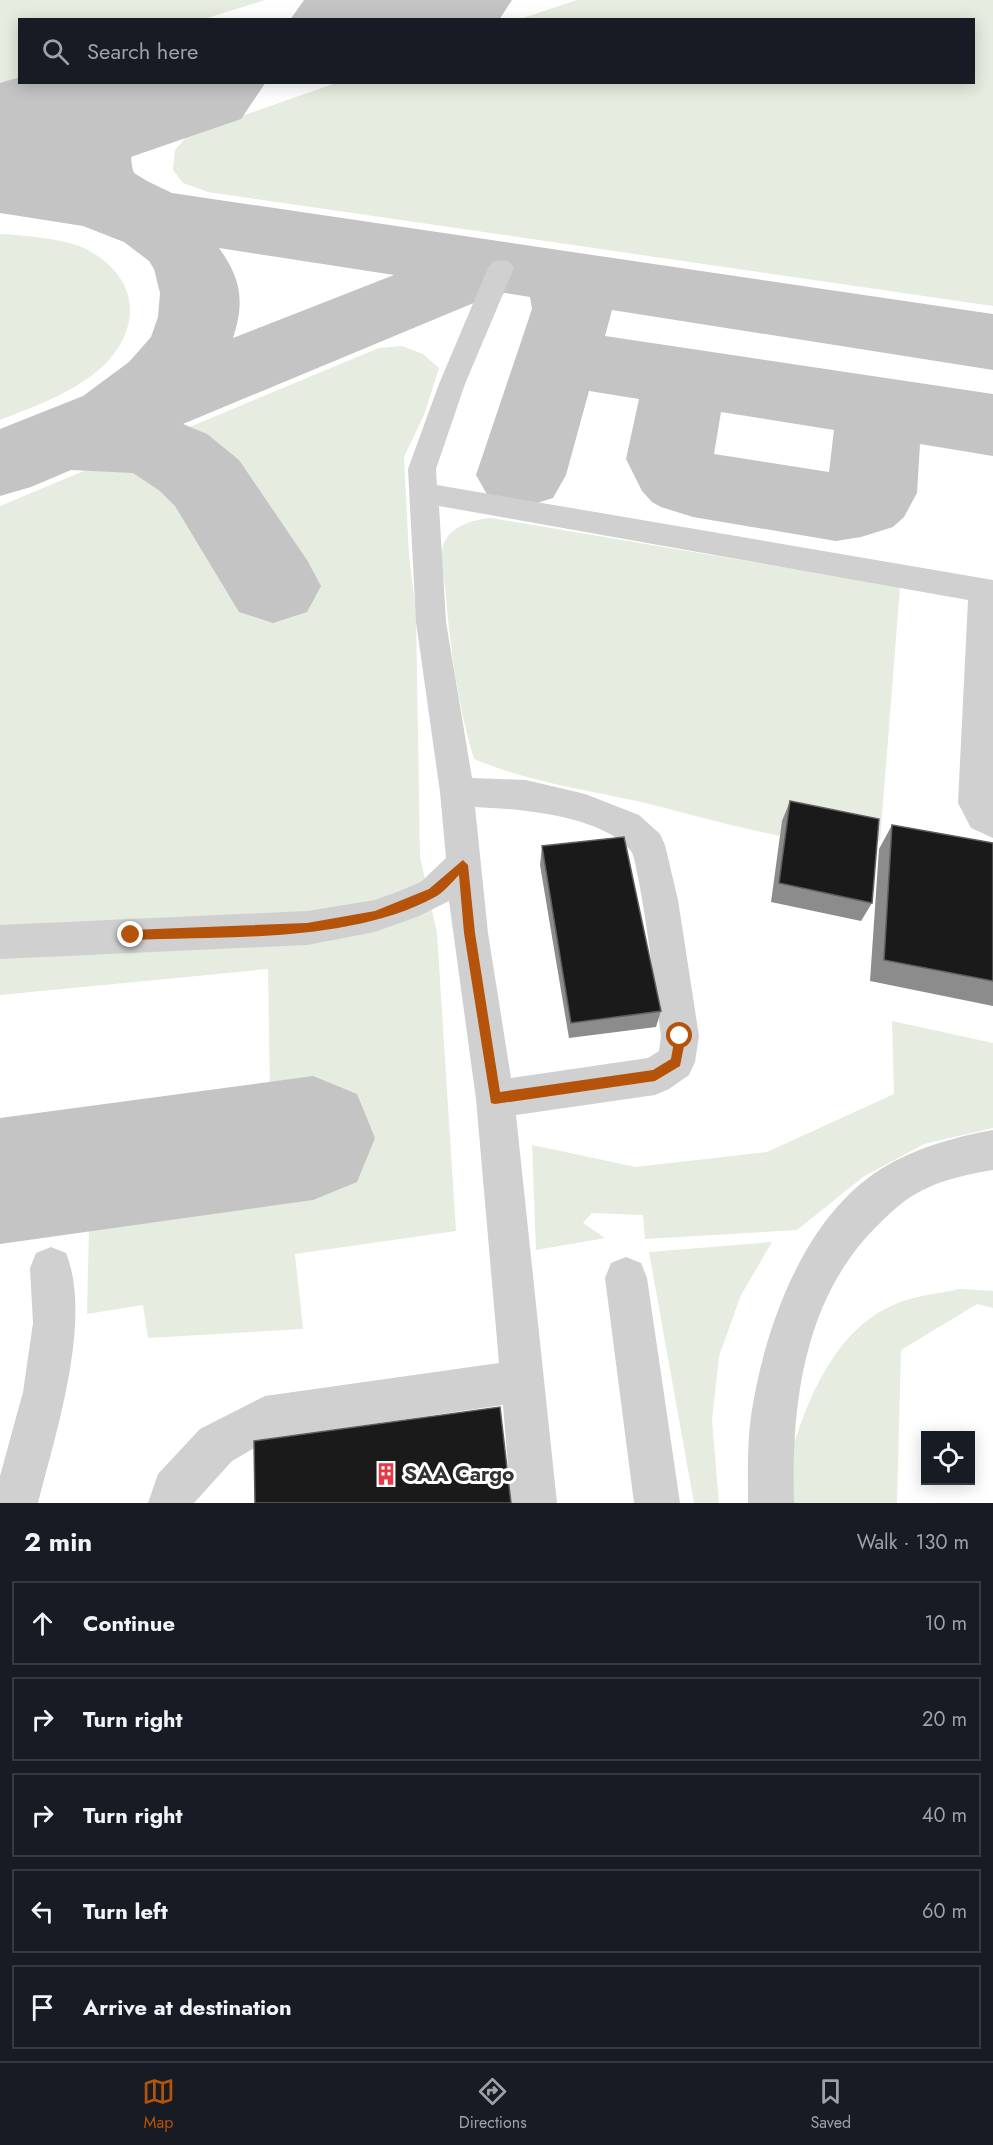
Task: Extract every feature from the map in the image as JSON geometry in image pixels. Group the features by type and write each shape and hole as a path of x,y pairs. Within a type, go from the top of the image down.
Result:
{"lane":[{"path":"501,268 452,384 427,450 422,470 431,622 457,792 470,933 495,1099 534,1503"},
{"path":"423,494 988,591 975,804 983,817 993,824"},
{"path":"457,792 526,795 585,809 627,826 648,846 660,900 680,1036 676,1062 655,1076 495,1099"},
{"path":"0,942 330,924 375,916 406,905 433,893 463,865"},
{"path":"771,1503 771,1445 776,1401 785,1358 798,1315 822,1263 845,1229 884,1191 917,1172 966,1154 993,1150"},
{"path":"15,1503 45,1392 54,1323 51,1268"},
{"path":"626,1278 657,1503"},
{"path":"171,1503 174,1490 216,1445 265,1418 522,1381"}],"shaded area":[{"path":"0,0 265,0 207,18 18,18 18,77 0,84"},
{"path":"577,0 993,0 993,306 208,192 183,183 173,170 175,150 188,135 333,84 975,84 975,18 523,18"},
{"path":"0,234 56,240 86,249 102,259 115,271 124,284 129,299 130,314 120,345 97,371 71,389 0,420"},
{"path":"402,346 423,354 439,368 424,415 404,457 409,555 416,613 420,857 437,933 456,1231 295,1254 303,1329 148,1338 143,1305 87,1314 89,1226 322,1189 312,1090 270,1093 268,969 0,995 0,506 379,348"},
{"path":"491,518 900,587 880,841 782,821 780,836 637,801 534,779 474,759 455,674 442,556 446,539 456,529 470,522"},
{"path":"892,1021 993,1043 993,1128 924,1144 863,1177 797,1230 645,1239 643,1215 592,1213 583,1223 605,1238 536,1250 532,1145 636,1167 767,1152 894,1094"},
{"path":"772,1242 741,1295 719,1356 712,1421 719,1503 694,1503 649,1252"},
{"path":"960,1289 993,1291 993,1308 977,1304 901,1350 897,1503 791,1503 789,1455 811,1398 843,1345 872,1317 897,1303"}],"building":[{"path":"790,801 879,819 872,903 779,883"},
{"path":"892,825 993,843 993,981 884,960"},
{"path":"624,837 661,1011 571,1023 542,846"},
{"name":"SAA Cargo","path":"500,1407 511,1503 255,1503 254,1441"}],"taxiway":[{"path":"155,213 126,201 110,191 101,181 96,169 95,157 101,133 116,112 126,104 160,89"},
{"path":"0,190 993,342"},
{"path":"100,206 141,220 170,237 193,269 200,293 199,317 191,341 177,362 138,400 116,414"},
{"path":"0,464 464,277 498,269"},
{"path":"557,357 572,309 569,293 565,289"},
{"path":"521,475 557,357"},
{"path":"557,357 686,377"},
{"path":"686,377 880,407"},
{"path":"686,377 669,454 671,464 680,476 693,484 836,507 861,503 872,493 880,407"},
{"path":"880,407 993,425"},
{"path":"63,439 104,439 141,443 176,457 192,468 207,483 273,586"},
{"path":"0,1181 313,1138"}],"runway":[{"path":"378,18 431,0"},
{"path":"0,142 174,84"}],"place":[{"name":"SAA Cargo","path":"386,1474"}],"route":[{"path":"131,935 307,927 375,916 433,893 463,865 470,933 495,1099 655,1076 676,1062 680,1036"}]}
